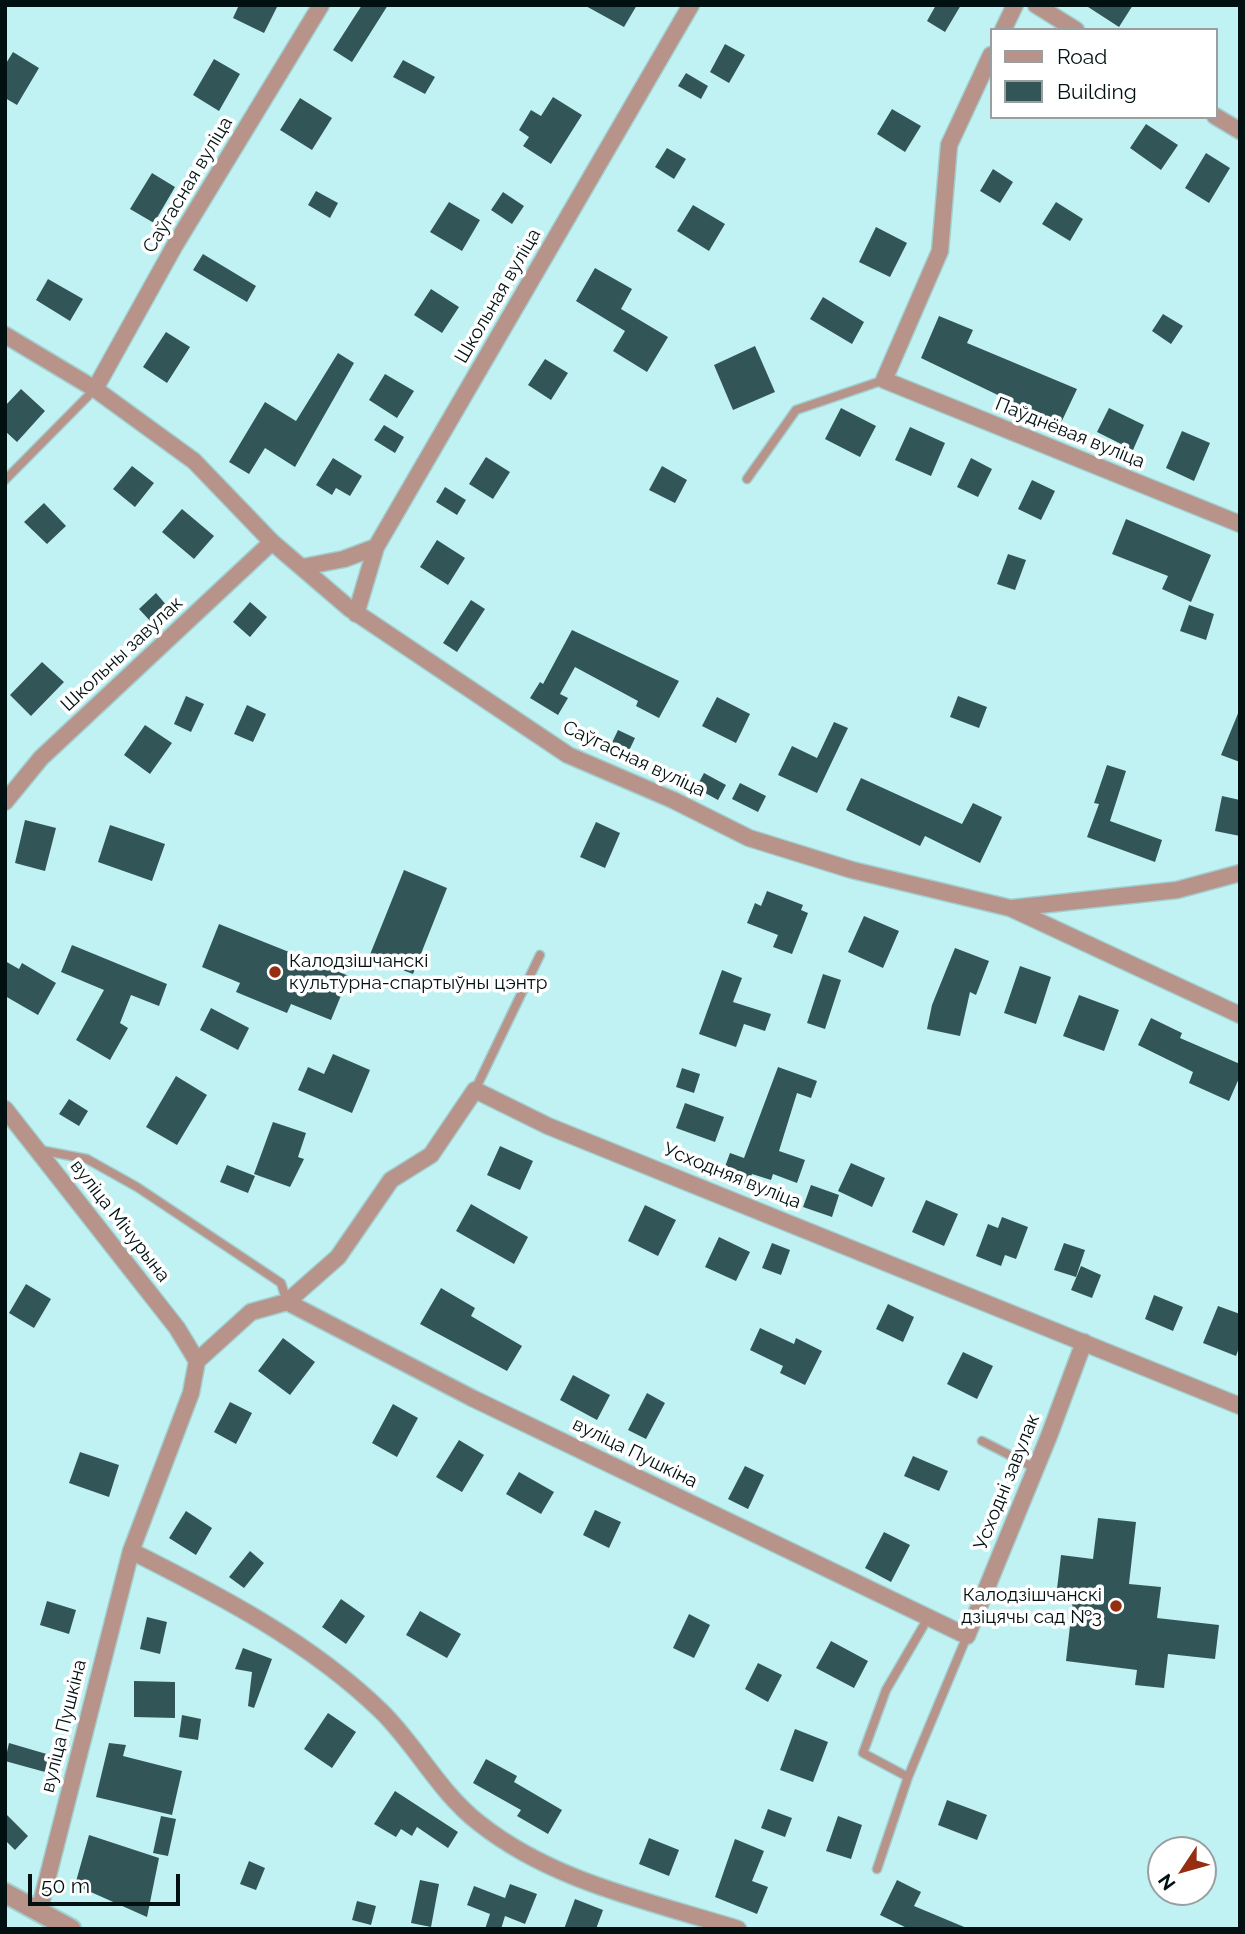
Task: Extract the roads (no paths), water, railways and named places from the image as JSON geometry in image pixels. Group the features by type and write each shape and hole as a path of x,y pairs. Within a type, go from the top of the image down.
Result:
{"street":[{"name":"Саўгасная вуліца","path":"95,389 175,245 321,5"},
{"name":"Школьная вуліца","path":"356,614 376,547 691,5"},
{"path":"1004,28 1014,5"},
{"path":"1043,7 1073,28"},
{"path":"884,380 940,251 949,145 990,57"},
{"path":"1217,117 1240,131"},
{"name":"Саўгасная вуліца","path":"5,335 95,389 194,461 272,542 356,614 568,755 673,800 749,838 852,870 1010,908 1240,1015"},
{"name":"Паўднёвая вуліца","path":"884,380 1240,524"},
{"name":"Школьны завулак","path":"5,802 41,758 272,542"},
{"path":"303,567 344,559 376,547"},
{"path":"1010,908 1177,890 1240,873"},
{"path":"197,1361 251,1312 288,1302 338,1257 391,1180 431,1155 475,1090"},
{"name":"Усходняя вуліца","path":"475,1090 548,1126 1240,1406"},
{"name":"вуліца Мічурына","path":"5,1109 177,1328 197,1361"},
{"name":"вуліца Пушкіна","path":"288,1302 472,1398 967,1636"},
{"name":"Усходні завулак","path":"967,1636 1084,1342"},
{"name":"вуліца Пушкіна","path":"39,1911 131,1551 191,1393 197,1361"},
{"path":"131,1551 203,1587 275,1629 329,1668 382,1712 427,1769 478,1823 519,1850 569,1876 738,1929"},
{"path":"5,1893 71,1929"}],"lane":[{"path":"747,479 796,410 884,380"},
{"path":"5,480 95,389"},
{"path":"475,1090 540,955"},
{"path":"37,1149 87,1159 136,1188 281,1283 288,1302"},
{"path":"982,1441 1035,1468"},
{"path":"908,1777 863,1753 886,1690 928,1618"},
{"path":"877,1869 908,1777 967,1636"}],"place":[{"name":"Калодзішчанскі культурна-спартыўны цэнтр","path":"275,972"},
{"name":"Калодзішчанскі дзіцячы сад №3","path":"1116,1606"}]}
